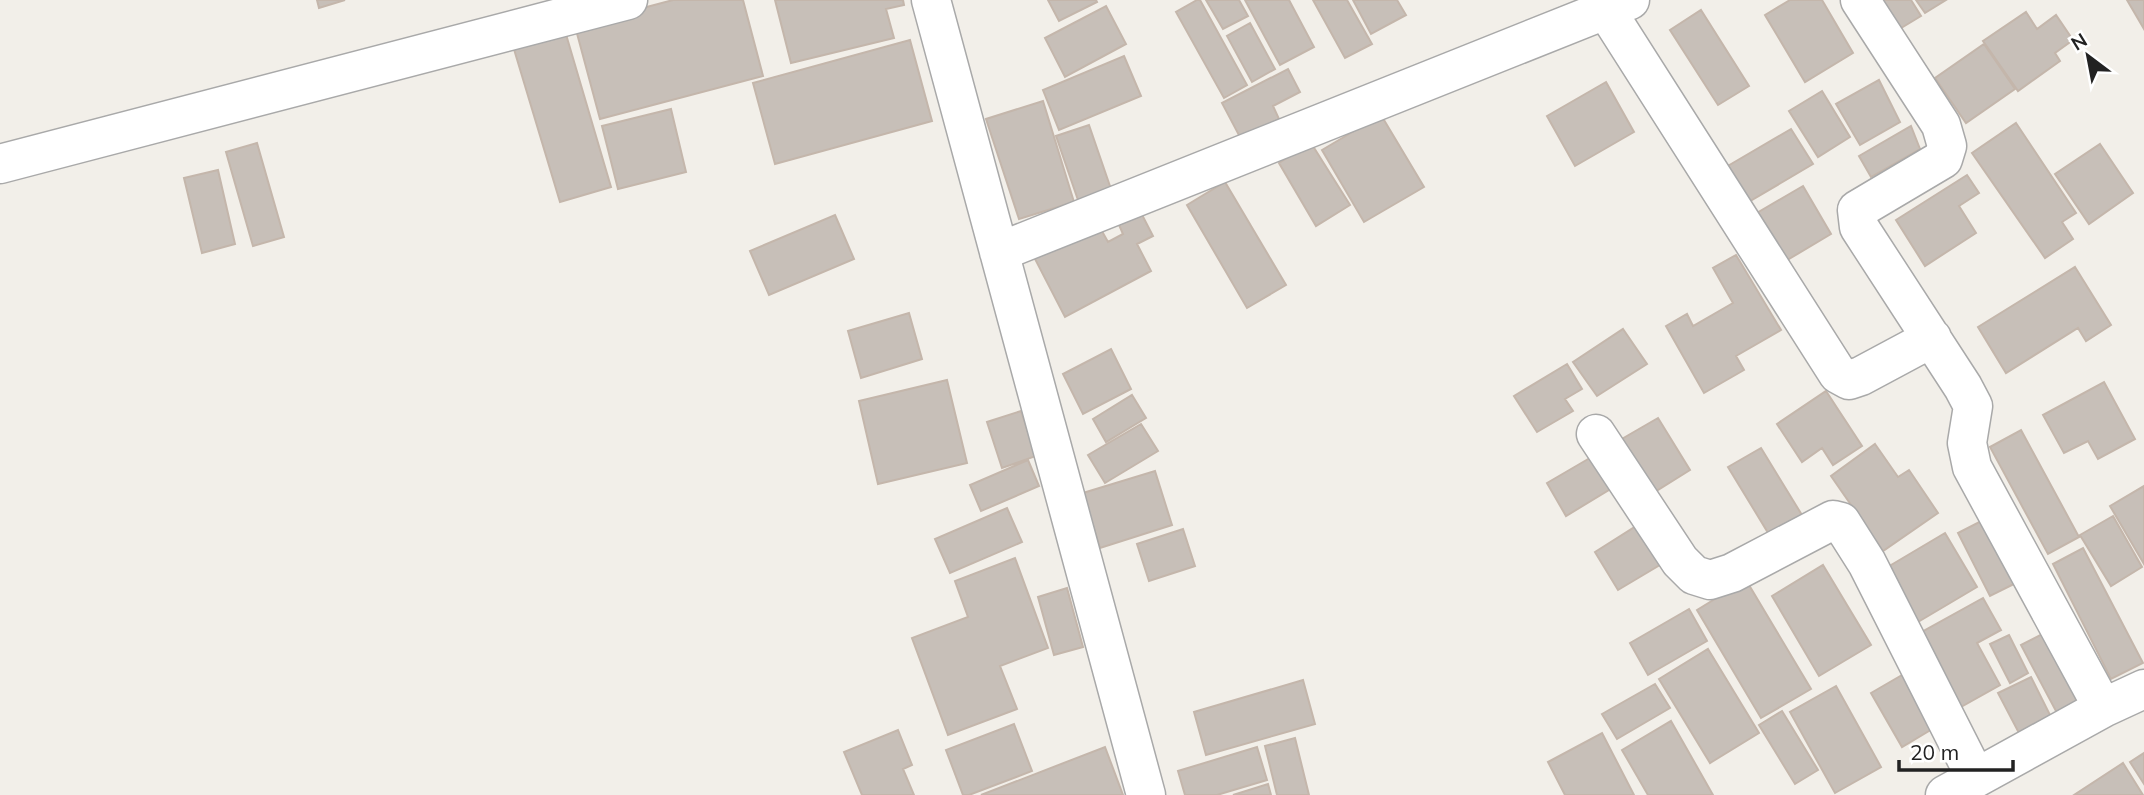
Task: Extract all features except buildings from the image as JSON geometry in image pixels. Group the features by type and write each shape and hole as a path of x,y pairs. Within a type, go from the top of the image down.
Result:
{"street":[{"path":"0,164 628,0"},
{"path":"931,0 1146,795"},
{"path":"1860,0 1941,125 1947,146 1943,159 1857,211 1859,227 1973,406 1967,443 1972,467 2103,708"},
{"path":"999,251 1618,5 1838,374 1849,380 1861,376 1932,338"},
{"path":"1596,434 1680,561 1694,575 1710,580 1732,573 1812,529 1833,520 1840,522 1867,563 1961,786 2103,708 2144,689"}]}
